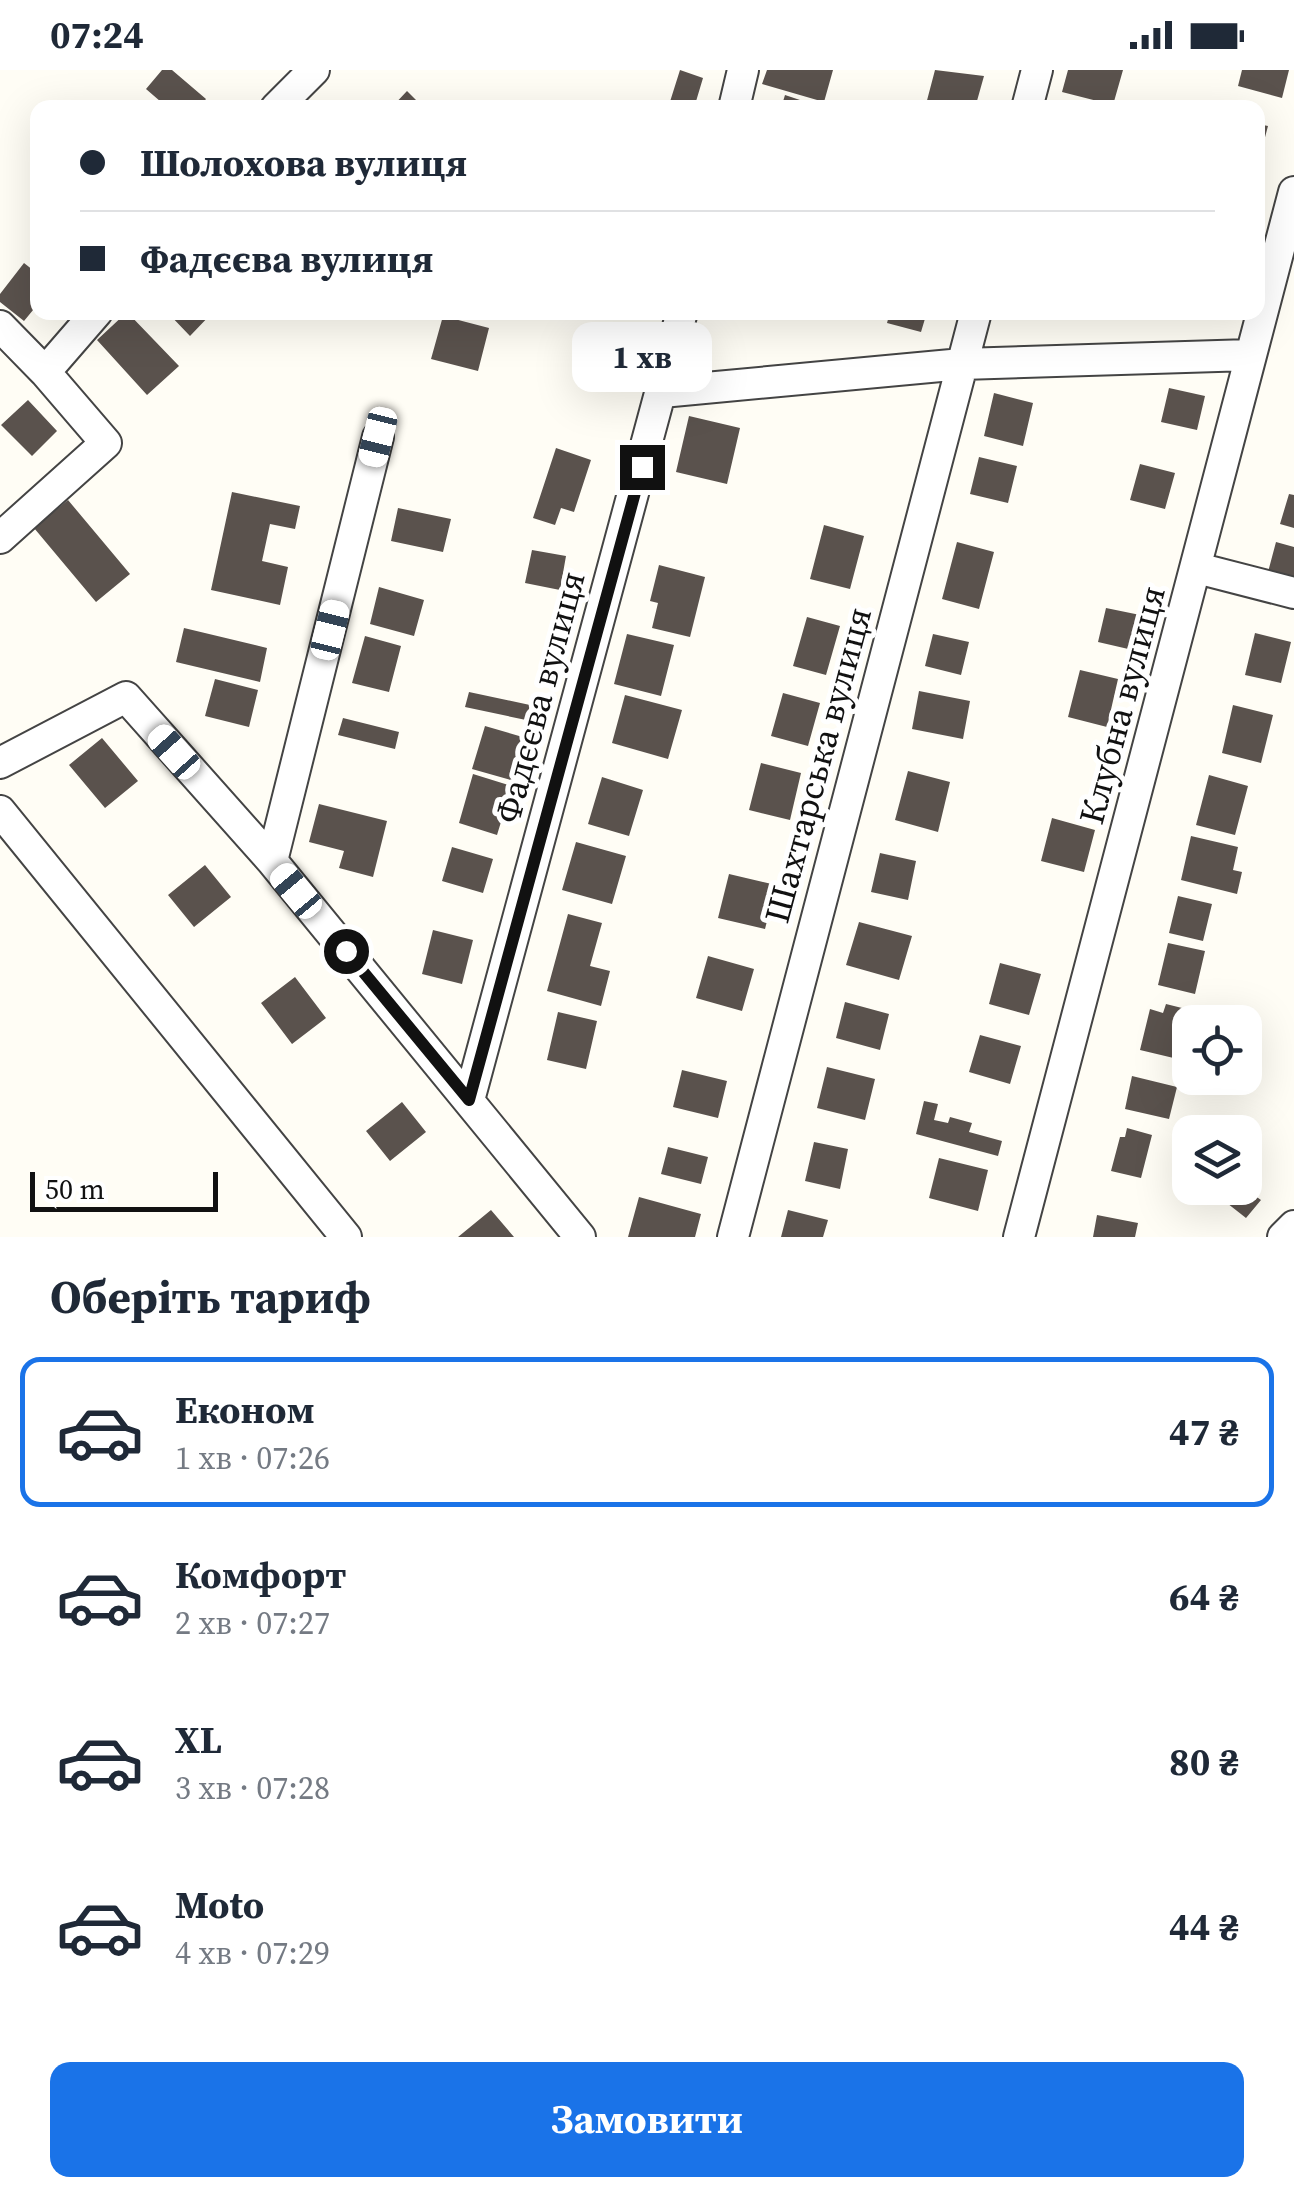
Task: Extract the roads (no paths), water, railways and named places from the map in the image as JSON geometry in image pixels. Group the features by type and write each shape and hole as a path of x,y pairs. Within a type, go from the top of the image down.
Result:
{"street":[{"path":"284,100 314,70"},
{"path":"736,100 743,70"},
{"path":"1030,100 1037,70"},
{"name":"Клубна вулиця","path":"1265,299 1294,192"},
{"path":"45,372 90,320"},
{"name":"Фадєєва вулиця","path":"469,1100 680,320"},
{"name":"Шахтарська вулиця","path":"733,1237 974,320"},
{"name":"Клубна вулиця","path":"1019,1237 1259,320"},
{"path":"0,326 106,443 0,538"},
{"path":"662,392 962,364 1250,355"},
{"path":"272,861 378,437"},
{"path":"1197,568 1294,593"},
{"path":"0,763 126,697 272,861 580,1237"},
{"path":"0,811 346,1237"},
{"path":"1283,1237 1294,1226"}]}
